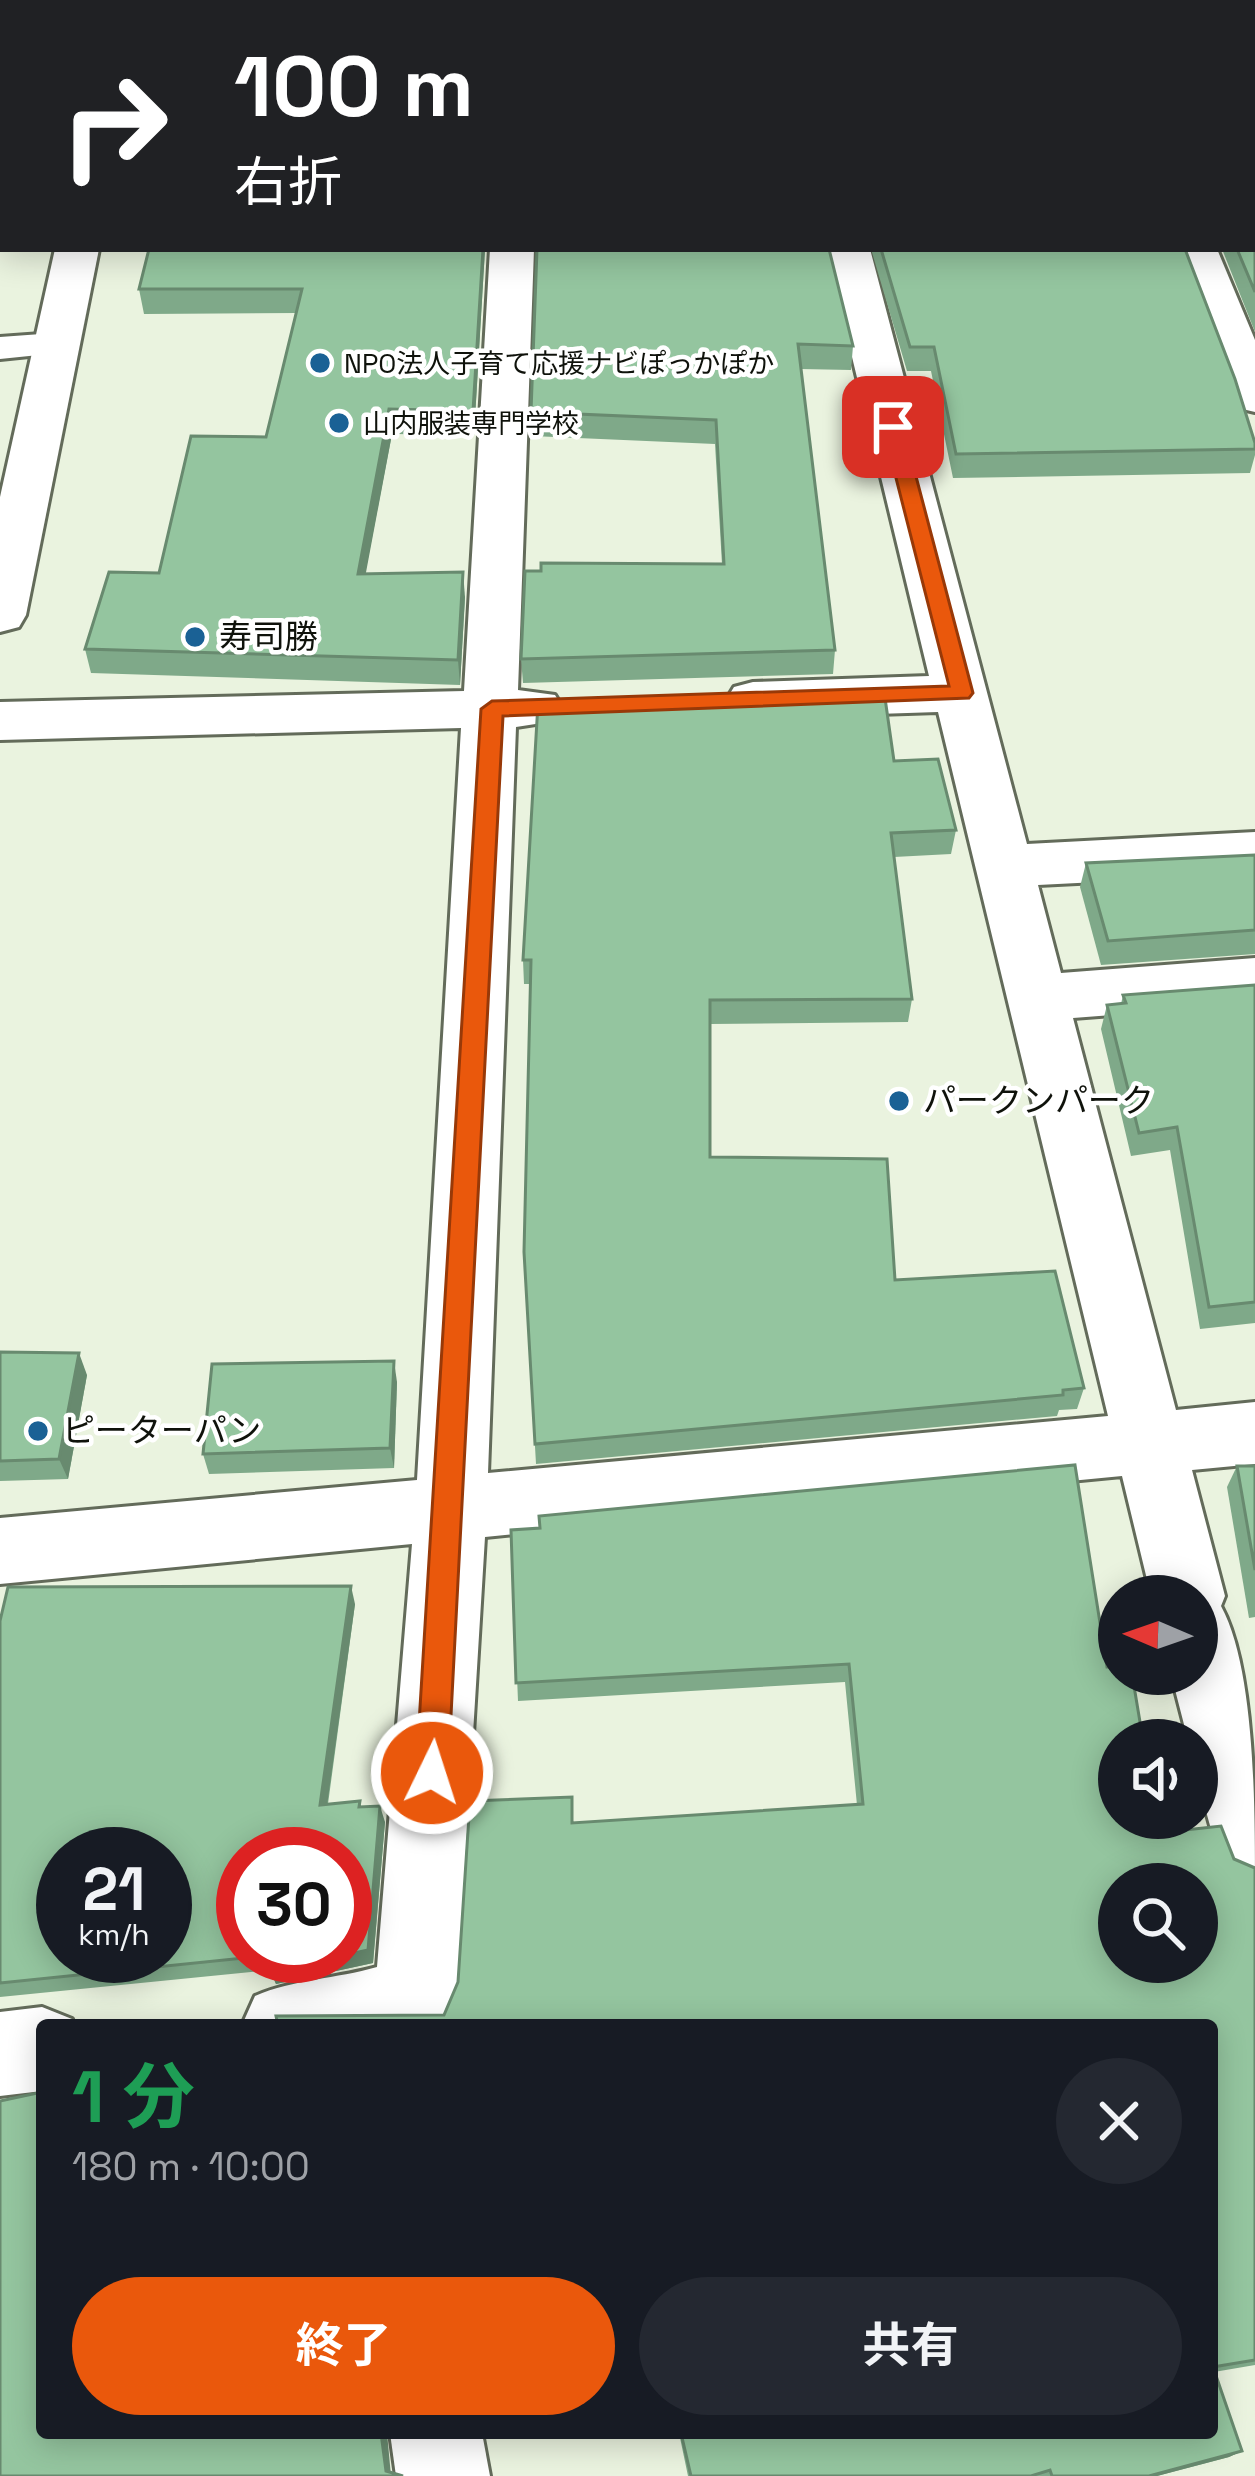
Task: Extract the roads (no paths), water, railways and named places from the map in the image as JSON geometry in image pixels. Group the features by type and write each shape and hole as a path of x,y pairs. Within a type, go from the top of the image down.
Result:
{"street":[{"path":"0,615 11,505 76,252"},
{"path":"337,2019 416,1996 451,1506 512,252"},
{"path":"849,252 1182,1575"},
{"path":"1197,252 1255,398"},
{"path":"704,702 962,693"},
{"path":"0,722 586,706"},
{"path":"1005,866 1255,853"},
{"path":"1037,998 1255,982"},
{"path":"0,1551 1255,1433"},
{"path":"1214,1695 1255,1845"},
{"path":"0,2054 36,2051"},
{"path":"437,2439 443,2476"}],"lane":[{"path":"0,348 55,344"}],"place":[{"name":"NPO法人子育て応援ナビぽっかぽか","path":"320,363"},
{"name":"山内服装専門学校","path":"339,423"},
{"name":"寿司勝","path":"195,637"},
{"name":"パークンパーク","path":"899,1101"},
{"name":"ピーターパン","path":"38,1431"}]}
